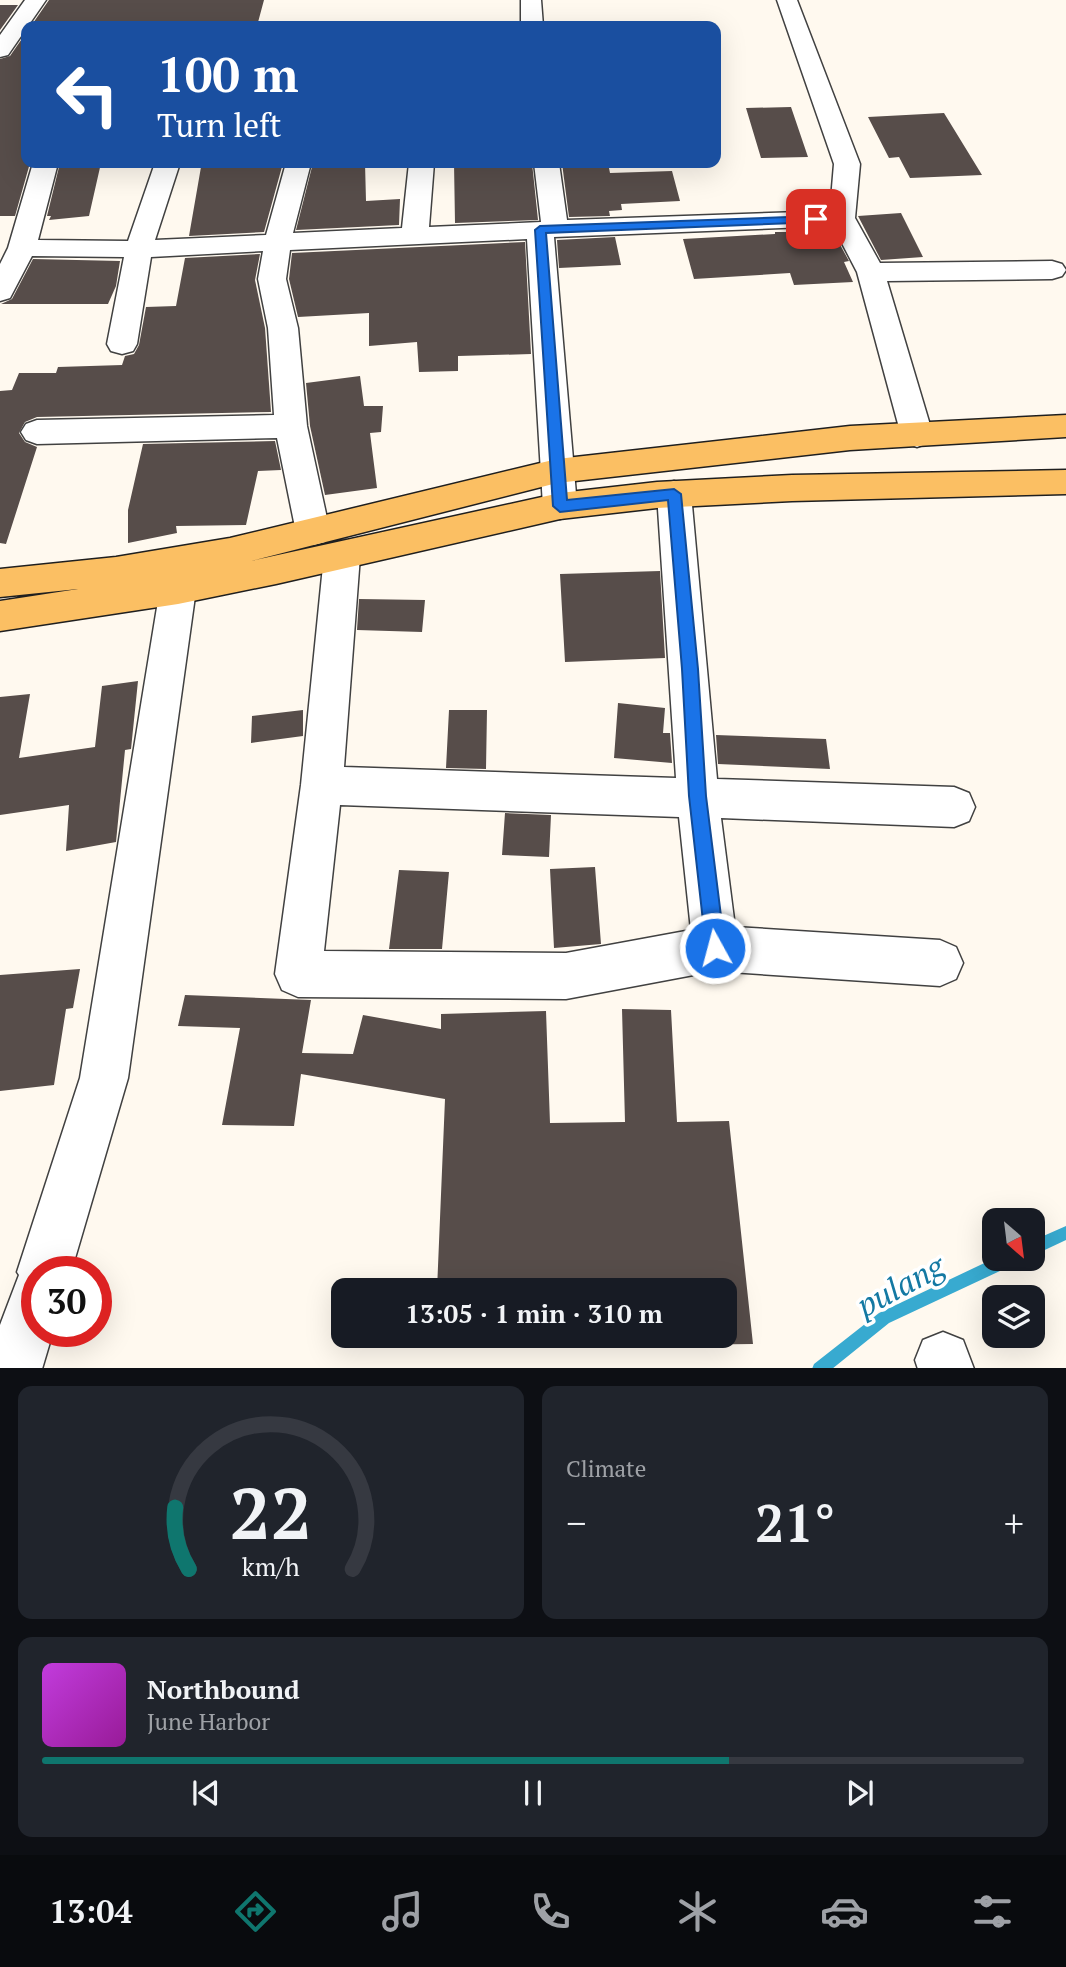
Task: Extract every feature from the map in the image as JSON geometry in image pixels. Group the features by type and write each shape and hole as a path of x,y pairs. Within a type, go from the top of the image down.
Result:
{"main road":[{"path":"0,616 178,589 557,471 837,440 1066,426"},
{"path":"0,583 117,571 230,552 328,544 560,506 674,494 792,488 1066,482"}],"street":[{"path":"22,21 36,0"},
{"path":"531,0 532,21"},
{"path":"787,0 847,164 842,218 871,272 917,435"},
{"path":"21,22 0,53 21,55"},
{"path":"0,292 22,248 44,168"},
{"path":"122,344 139,249 165,168"},
{"path":"297,168 278,241 272,279 283,328 291,426 328,544 322,785 298,974 566,976 715,948 940,963"},
{"path":"415,237 421,168"},
{"path":"546,168 560,506"},
{"path":"22,248 139,249 842,218"},
{"path":"871,272 1052,270"},
{"path":"37,432 291,426"},
{"path":"674,494 698,796 715,948"},
{"path":"49,1256 104,1078 178,589"},
{"path":"322,785 954,807"},
{"path":"14,1368 21,1346"}],"building":[{"path":"49,0 264,0 258,21 34,21"},
{"path":"0,5 18,5 0,30"},
{"path":"21,40 21,168 29,168 15,216 0,216 0,59 10,56"},
{"path":"791,107 808,157 761,158 746,108"},
{"path":"944,113 982,175 910,178 899,157 889,158 868,117"},
{"path":"59,168 100,168 89,216 49,220 51,216 47,216"},
{"path":"201,168 282,168 264,232 189,236"},
{"path":"312,168 365,168 366,201 400,199 399,225 296,230"},
{"path":"454,168 533,168 538,220 455,223"},
{"path":"563,168 609,168 610,173 672,171 680,201 621,204 622,210 609,211 610,216 569,217"},
{"path":"901,213 923,257 881,260 858,216"},
{"path":"775,232 833,232 849,261 844,262 853,282 794,285 790,273 694,279 683,239"},
{"path":"615,237 621,265 559,268 557,240"},
{"path":"525,242 531,354 458,356 458,371 419,372 417,342 369,346 369,313 298,317 289,279 292,253"},
{"path":"260,254 255,280 265,328 271,412 37,417 25,422 19,433 25,442 37,447 6,544 0,543 0,391 12,390 19,373 56,373 58,367 122,365 125,356 134,354 139,345 146,307 176,306 185,258"},
{"path":"33,259 120,261 116,286 108,304 1,304 12,299"},
{"path":"360,376 364,406 383,406 381,432 370,433 377,488 325,495 310,426 306,383"},
{"path":"275,441 281,470 258,471 246,525 176,526 177,533 128,543 128,510 143,444"},
{"path":"660,571 665,658 565,662 560,574"},
{"path":"359,599 425,600 422,632 357,630"},
{"path":"138,681 131,749 125,750 116,842 66,851 69,805 0,815 0,697 30,694 19,758 95,747 102,686"},
{"path":"618,703 665,708 663,733 670,733 672,763 614,758"},
{"path":"303,710 303,736 251,743 252,716"},
{"path":"449,710 487,710 486,769 446,768"},
{"path":"716,735 826,739 830,769 718,764"},
{"path":"505,813 551,815 549,857 502,855"},
{"path":"595,867 601,944 554,948 550,869"},
{"path":"399,870 449,872 442,949 389,949"},
{"path":"80,969 73,1008 66,1009 54,1085 0,1091 0,975"},
{"path":"185,995 311,1000 302,1053 353,1054 363,1015 441,1029 441,1014 546,1011 550,1123 625,1122 622,1009 671,1010 677,1122 729,1121 753,1344 737,1344 737,1278 438,1278 445,1099 301,1074 294,1126 222,1125 240,1028 178,1026"}],"waterway":[{"name":"pulang","path":"1045,1243 1066,1233"},
{"name":"pulang","path":"820,1368 884,1318 984,1271"}],"route":[{"path":"715,948 698,796 674,494 560,506 540,230 816,219"}]}
